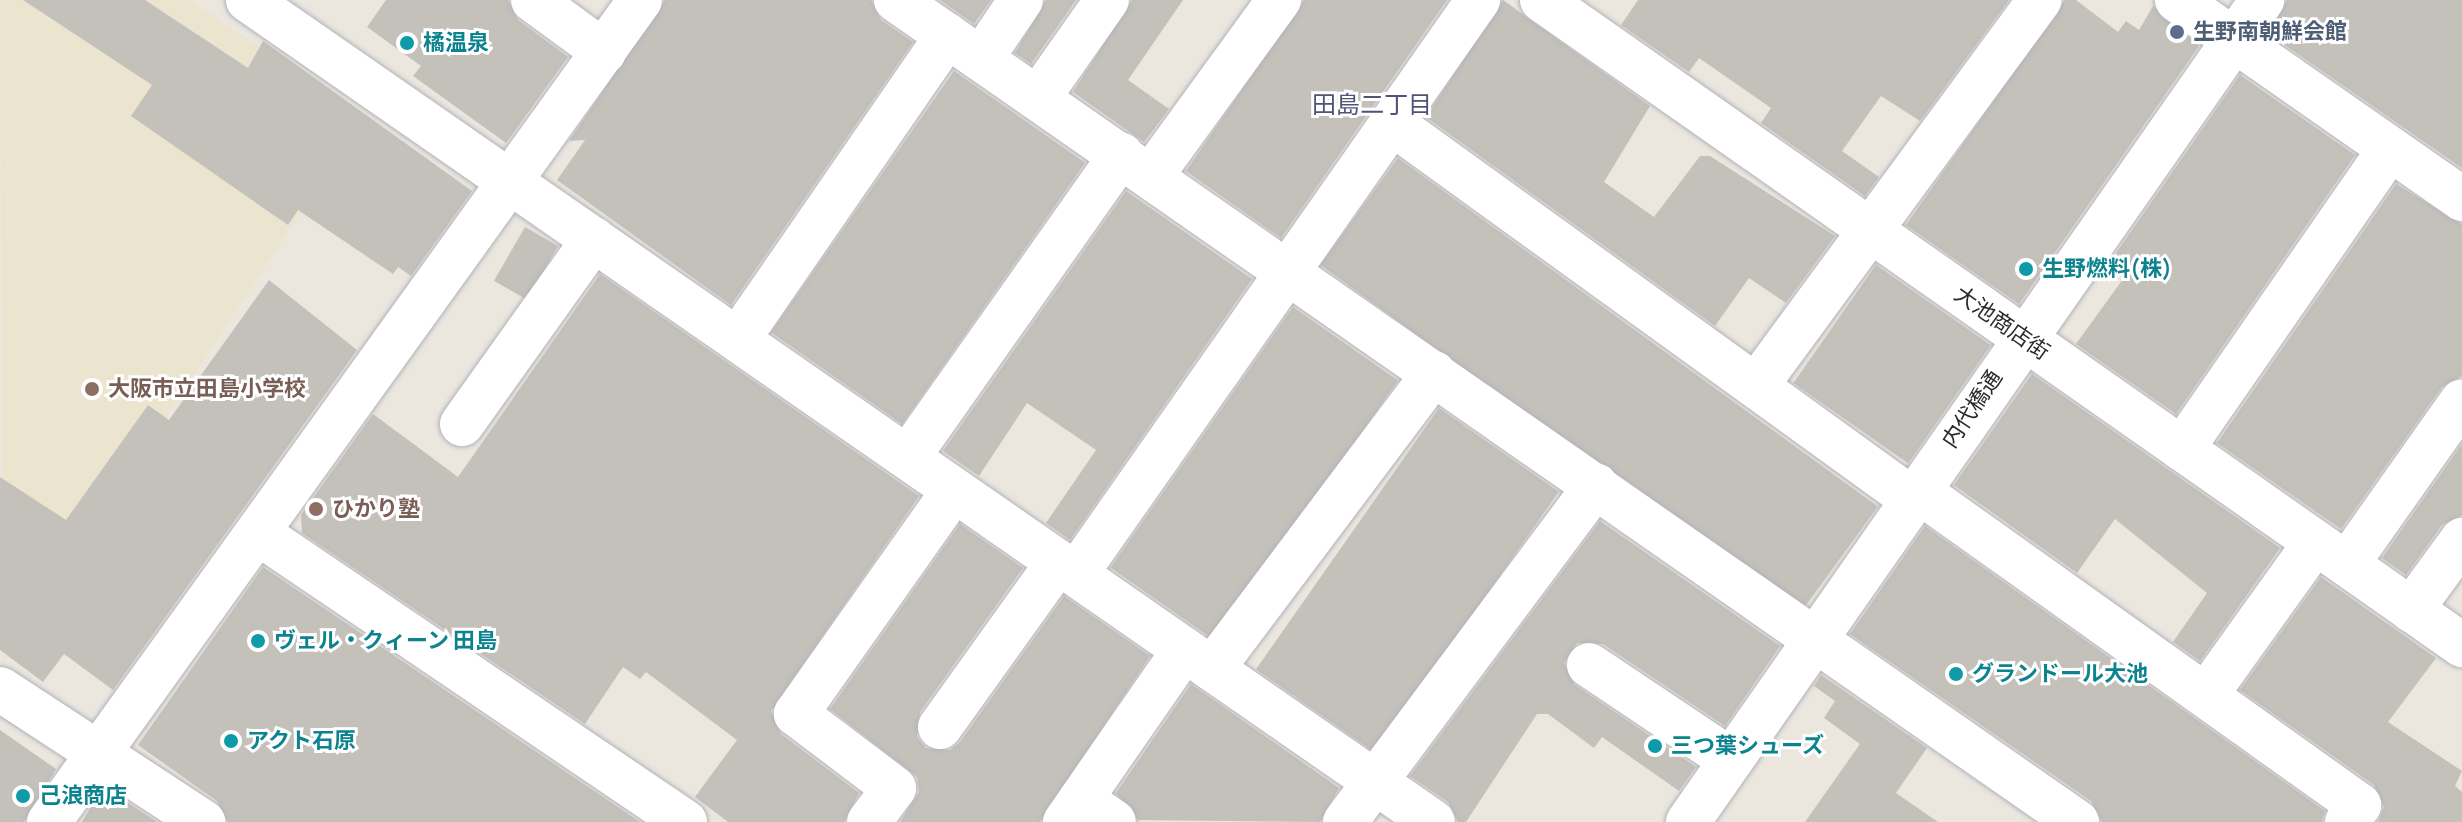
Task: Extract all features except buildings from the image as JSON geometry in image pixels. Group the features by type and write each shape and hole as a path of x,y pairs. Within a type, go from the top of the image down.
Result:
{"street":[{"path":"533,0 604,52"},
{"path":"49,822 261,535 514,183 640,0"},
{"path":"896,0 1596,485 1814,642 2077,822"},
{"path":"738,339 965,47 1021,0"},
{"path":"1038,98 1107,0"},
{"path":"908,457 1136,165 1279,0"},
{"path":"940,727 1067,568 1393,124 1478,0"},
{"name":"大池商店街","path":"1542,0 2462,645"},
{"path":"1756,386 2040,0"},
{"path":"2177,0 2462,199"},
{"name":"内代橋通","path":"1688,822 2022,337 2262,0"},
{"path":"274,6 514,183 1433,822"},
{"path":"1393,124 1756,386 2206,695 2359,805 2347,822"},
{"path":"2182,449 2390,149"},
{"path":"462,424 594,239"},
{"path":"1087,814 1198,660 1434,373"},
{"path":"2206,695 2462,401"},
{"path":"1345,822 1596,485"},
{"path":"869,822 894,788 796,714 954,490"},
{"path":"261,535 656,814"},
{"path":"2411,610 2462,540"},
{"path":"1589,665 1731,760"},
{"path":"0,689 203,822"}],"shaded area":[{"name":"大阪市立田島小学校","path":"0,0 190,0 364,117 3,664"}],"place":[{"name":"生野南朝鮮会館","path":"2177,32"},
{"name":"橘温泉","path":"407,43"},
{"name":"生野燃料(株)","path":"2026,269"},
{"name":"大阪市立田島小学校","path":"92,389"},
{"name":"ひかり塾","path":"316,509"},
{"name":"ヴェル・クィーン 田島","path":"258,641"},
{"name":"グランドール大池","path":"1956,674"},
{"name":"アクト石原","path":"231,741"},
{"name":"三つ葉シューズ","path":"1655,746"},
{"name":"己浪商店","path":"23,796"}],"district":[{"name":"田島二丁目","path":"1372,104"}]}
